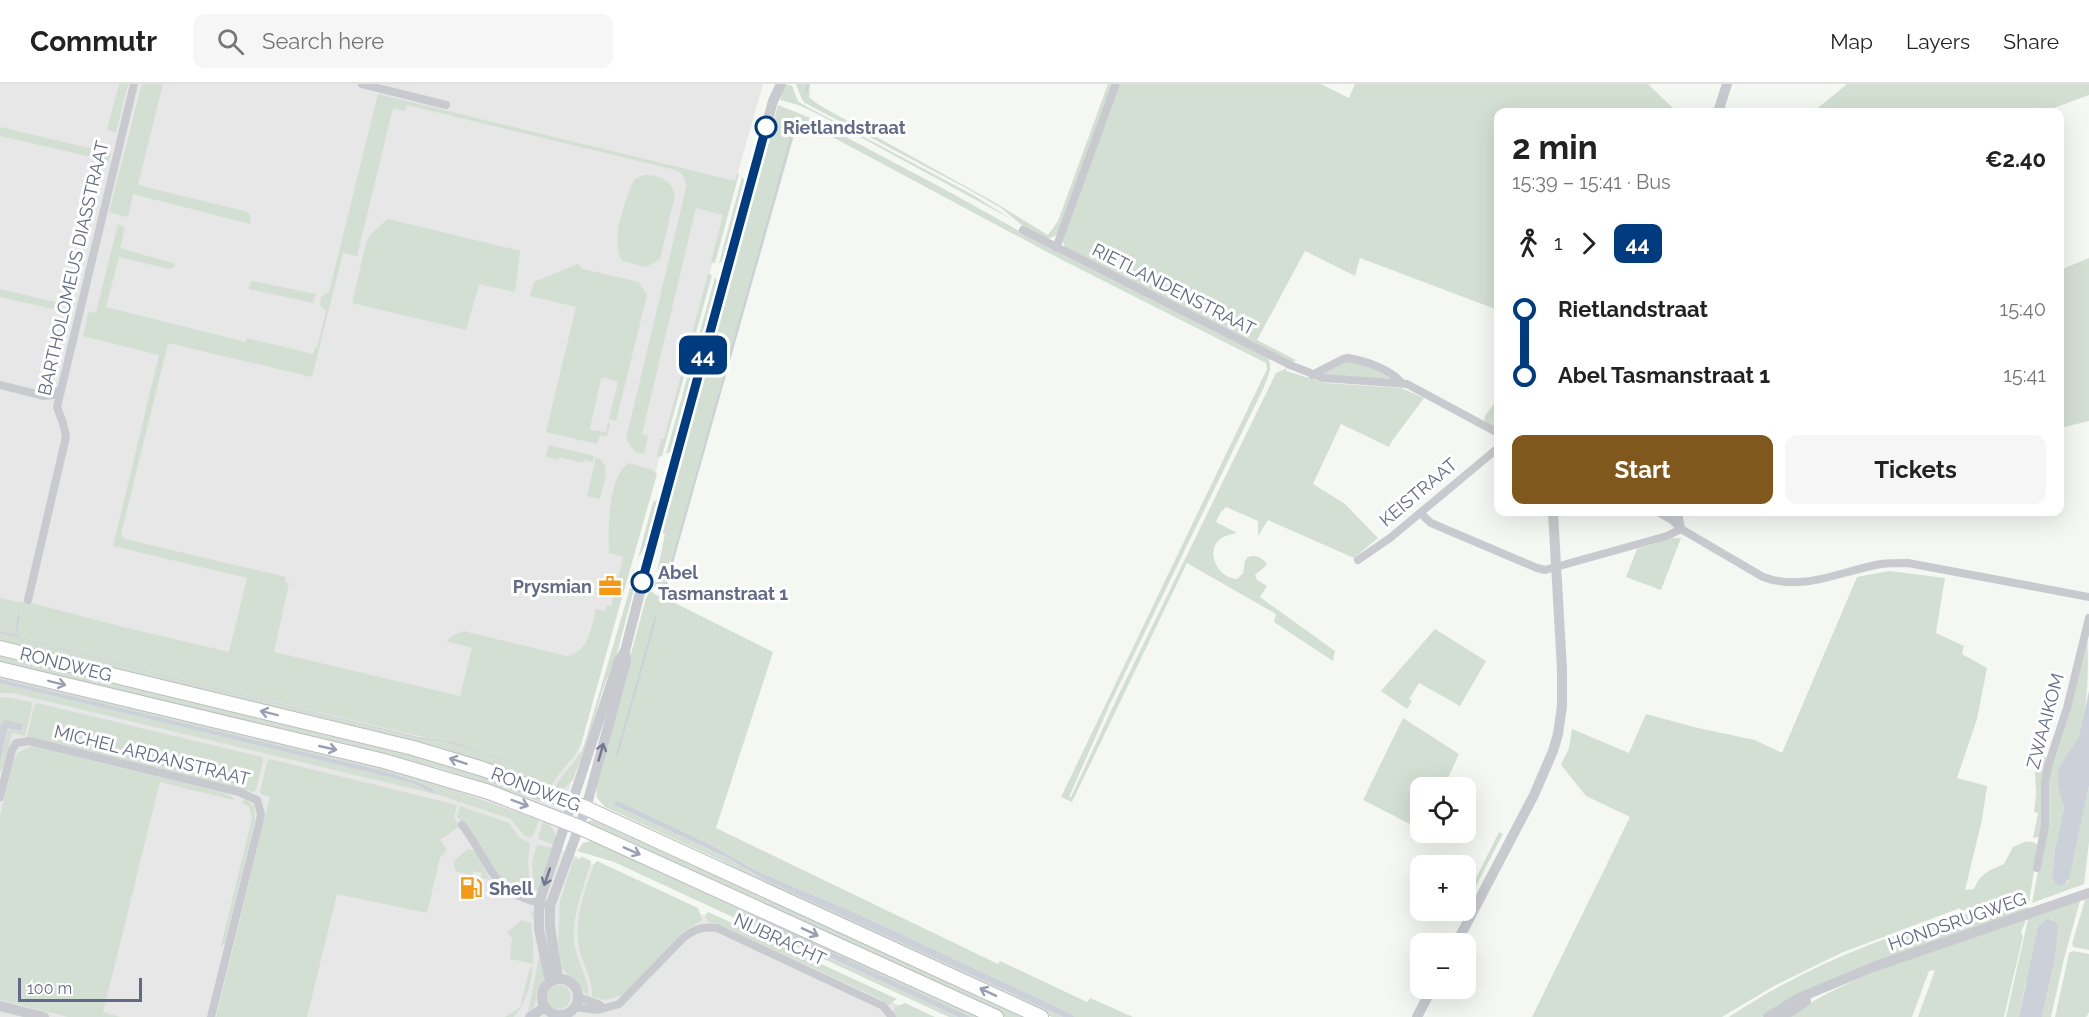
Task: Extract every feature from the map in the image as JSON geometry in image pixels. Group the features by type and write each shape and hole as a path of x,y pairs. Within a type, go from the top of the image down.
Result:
{"main road":[{"name":"RONDWEG","path":"0,648 413,748 483,769 586,808 1041,1017"},
{"name":"RONDWEG","path":"0,669 402,766 479,789 572,824 996,1017"}],"street":[{"name":"BARTHOLOMEUS DIASSTRAAT","path":"28,600 66,437 57,408 134,84"},
{"path":"362,84 446,105"},
{"path":"554,980 550,906 572,824 573,803 619,660 625,651 672,468 775,90 781,84"},
{"path":"1056,248 1116,84"},
{"path":"1719,108 1727,84"},
{"name":"RIETLANDENSTRAAT","path":"1023,230 1312,375 1339,380 1402,383 1414,387 1494,431"},
{"name":"RIETLANDENSTRAAT","path":"1312,375 1348,358 1382,369 1397,377 1402,383"},
{"path":"0,385 44,396 53,395 62,388"},
{"name":"KEISTRAAT","path":"1358,560 1390,538 1494,451"},
{"path":"1420,513 1431,523 1545,570 1667,536 1681,530"},
{"path":"1462,933 1534,795 1558,734 1562,706 1563,669 1553,516"},
{"path":"1665,516 1681,530 1763,577 1776,582 1804,582 1882,564 1908,563 2089,597"},
{"path":"1679,516 1681,530"},
{"name":"ZWAAIKOM","path":"2037,868 2045,825 2048,766 2064,717 2089,618"},
{"path":"554,980 539,929 538,903 572,824 586,808 626,661 625,651"},
{"name":"MICHEL ARDANSTRAAT","path":"0,797 12,750 16,743 29,741 239,792 257,800 261,814 259,824 211,1017"},
{"path":"462,825 499,883 512,894 550,906"},
{"name":"HONDSRUGWEG","path":"1768,1017 1801,997 1876,966 2089,893"},
{"name":"NIJBRACHT","path":"576,1002 598,1010 619,1004 683,938 695,929 707,927 717,928 883,1006 892,1017"},
{"path":"554,980 571,982 575,986 576,1002 567,1013 557,1015 545,1007 542,996 546,985 554,980"},
{"name":"HONDSRUGWEG","path":"1782,1017 1837,982"},
{"path":"1417,1017 1426,999"},
{"path":"0,1006 44,1017"},
{"path":"530,1017 545,1007"}],"shaded area":[{"path":"0,84 763,84 554,846 925,1017 0,1017"},
{"path":"119,84 128,84 116,132 107,130"},
{"path":"142,84 163,84 138,185 248,212 251,216 250,224 133,194 128,217 109,212"},
{"path":"785,84 792,86 798,101 802,104 975,196 1011,219 818,114 780,100"},
{"path":"796,84 810,84 809,97 819,105 994,202 1048,235 1058,221 1108,84 1114,84 1057,235 1048,239 1024,227 1001,208 966,188 805,103"},
{"path":"1118,84 1321,84 1349,98 1355,84 1648,84 1673,108 1494,108 1494,308 1360,258 1355,276 1305,251 1257,340 1296,360 1291,363 1065,248 1062,239"},
{"path":"1847,84 2089,84 2089,95 2054,108 1818,108"},
{"path":"378,94 735,181 739,174 715,263 711,262 723,215 696,208 642,434 648,436 644,454 635,452 626,439 686,188 683,176 672,169 407,105 405,111 393,108 357,256 343,253 312,377 168,343 121,534 125,539 286,577 285,582 289,583 274,652 460,696 472,648 446,641 463,631 567,656 585,644 596,609 605,611 607,606 611,606 623,557 609,553 611,504 617,479 622,469 629,463 653,470 657,474 581,743 550,789 0,644 0,633 170,678 422,739 444,742 158,674 19,637 16,634 19,614 15,635 0,631 0,598 23,603 24,601 229,652 247,578 113,546 159,355 83,336 89,311 96,313 118,224 125,227 120,248 176,264 169,269 119,257 106,307 246,342 247,338 313,354 317,348 326,310 320,306 321,297 329,292"},
{"path":"778,105 808,117 1030,237 1267,357 1269,361 1270,372 1264,387 1110,704 1069,797 1276,373 1287,368 1286,371 1326,383 1401,388 1424,398 1389,447 1341,424 1313,484 1345,504 1378,538 1354,558 1268,520 1258,536 1258,521 1226,507 1216,522 1237,533 1223,537 1214,548 1215,562 1224,574 1237,579 1243,573 1248,557 1256,556 1264,560 1267,565 1255,575 1257,580 1267,586 1260,597 1335,651 1333,661 1274,622 1276,614 1187,563 1072,802 1061,797 1267,369 1266,363 1062,260 810,125 801,127 795,132 663,597 773,652 716,828 998,964 1000,961 1087,1002 1090,998 1133,1017 1074,1017 1074,1015 858,914 757,871 711,845 615,802 616,806 726,857 756,875 1063,1017 1052,1017 755,880 720,860 605,807 597,798 596,783 646,598 650,591 658,596 661,591 654,587 665,534 660,532 661,527"},
{"path":"0,127 111,153 109,161 0,136"},
{"path":"644,175 664,179 671,186 675,195 660,259 646,267 622,261 617,243 619,223 631,185 635,179"},
{"path":"742,177 746,183 725,260 719,263"},
{"path":"388,219 520,251 515,292 479,284 466,330 352,303 366,243 370,235"},
{"path":"2089,258 2089,421 2064,427 2064,268"},
{"path":"578,264 583,269 639,282 647,295 616,421 609,419 618,382 603,377 601,379 590,428 606,432 608,422 610,423 607,437 600,435 597,444 546,432 576,307 530,296 534,282"},
{"path":"708,274 712,275 662,456 657,457 661,439 664,439"},
{"path":"715,277 718,283 672,451 666,454"},
{"path":"251,281 316,294 313,303 249,289"},
{"path":"0,289 63,304 62,311 0,297"},
{"path":"1344,361 1371,366 1394,379 1337,377 1318,373"},
{"path":"1494,404 1494,423 1487,419 1494,423 1494,427 1484,421"},
{"path":"549,445 594,456 593,462 584,460 583,463 559,457 558,460 546,457"},
{"path":"596,457 601,460 606,470 600,499 587,496"},
{"path":"658,499 647,544 638,558 653,502"},
{"path":"1673,538 1681,538 1661,590 1626,577 1637,549"},
{"path":"1889,571 1945,578 1936,633 1964,646 1962,654 1987,668 1977,719 1957,778 1987,786 1982,820 1965,890 1974,889 1982,876 2004,864 2013,847 2032,842 2038,845 2029,903 2013,908 1961,911 1960,908 1841,953 1774,986 1722,1017 1532,1017 1630,817 1586,796 1561,765 1569,748 1572,729 1629,753 1646,714 1755,740 1782,753 1857,577"},
{"path":"630,588 634,589 618,650 573,780 564,788 554,789 584,745"},
{"path":"18,614 20,615 16,634 19,637 158,674 418,737 457,743 546,775 446,742 422,739 170,678 0,633 0,631 15,635"},
{"path":"1435,629 1486,661 1460,706 1419,683 1409,699 1412,701 1407,709 1381,691"},
{"path":"2087,638 2087,688 2082,726 2077,741 2058,769 2064,808 2055,849 2052,878 2052,881 2065,884 2068,882 2089,786 2089,842 2084,884 2032,903 2039,866 2047,782"},
{"path":"0,654 423,756 547,797 545,803 443,769 0,664"},
{"path":"0,674 396,770 539,820 533,835 529,838 511,819 439,795 13,693 0,693 0,683 381,775 412,783 433,793 435,791 402,777 0,679"},
{"path":"0,679 387,772 435,791 433,793 412,783 381,775 0,683"},
{"path":"2089,691 2089,786 2069,879 2065,884 2059,886 2052,878 2055,849 2064,808 2059,789 2058,769 2079,737"},
{"path":"0,698 31,702 32,706 25,736 12,733 4,766 0,772 0,761 9,727 4,720 0,728"},
{"path":"37,703 262,757 256,790 253,792 27,737"},
{"path":"1403,718 1459,754 1448,777 1410,777 1410,824 1363,800"},
{"path":"4,720 23,724 21,730 8,728 0,761 0,728"},
{"path":"32,746 224,793 234,798 233,800 160,782 103,1012 120,1017 68,1017 0,1000 0,816 14,759 19,752"},
{"path":"2040,755 2047,758 2040,837 2033,838 2038,813 2034,812 2035,771"},
{"path":"270,759 457,805 454,818 460,826 440,840 447,850 440,858 427,913 337,894 307,1017 216,1017 270,797 261,794 260,791 267,762"},
{"path":"245,799 254,806 255,821 225,943 221,946 252,818 249,807 242,802"},
{"path":"617,801 711,845 757,871 858,914 1074,1015 1074,1017 1063,1017 763,879 726,857 616,806 614,803"},
{"path":"460,806 509,823 520,838 530,843 528,863 530,881 527,894 508,886 494,870 473,833 457,817"},
{"path":"593,820 711,874 747,887 1030,1017 1005,1017 587,823"},
{"path":"543,821 554,830 555,845 538,839"},
{"path":"1499,832 1503,834 1476,886 1476,878"},
{"path":"595,840 982,1017 971,1017 807,941 744,915 745,918 755,923 958,1017 949,1017 614,862 577,851 583,843"},
{"path":"537,845 555,848 540,889 534,892 532,861"},
{"path":"468,849 475,851 490,880 481,878 482,873 473,871 472,875 458,872 455,869 454,861"},
{"path":"581,856 591,861 577,911 574,942 587,984 588,996 562,969 558,943 560,901 574,858 580,860"},
{"path":"597,861 698,908 702,920 682,933 622,995 606,1000 592,997 591,984 579,947 578,936 581,905"},
{"path":"2089,898 2089,950 2074,947 2072,944 2085,900"},
{"path":"2080,901 2051,1017 2042,1017 2055,959 2057,923 2052,919 2025,986 2019,1017 2006,1017 2028,919"},
{"path":"2028,907 2028,910 1778,1007 1762,1017 1729,1017 1813,969 1873,943 1965,914"},
{"path":"532,911 535,916 545,978 538,990 534,1007 528,1012 539,957"},
{"path":"708,912 897,999 888,1005 878,998 718,924 708,922 705,915"},
{"path":"748,913 971,1017 958,1017 745,918 744,915"},
{"path":"2047,919 2055,921 2058,925 2055,959 2042,1017 2019,1017 2038,927"},
{"path":"522,920 531,923 533,964 510,959 512,939 507,932"},
{"path":"2026,920 2021,933 2023,936 2004,1017 1918,1017 1935,970 1929,971 1912,1017 1788,1017 1815,1000 1873,972"},
{"path":"2073,951 2089,954 2089,1012 2086,1017 2055,1017 2069,953"},
{"path":"533,966 530,984 521,1007 514,1017 505,1017 520,1007 529,971"},
{"path":"559,985 564,986 570,992 570,1002 564,1008 559,1009 554,1008 548,1002 547,997 548,992 554,986"},
{"path":"905,1003 935,1017 896,1017 893,1012 895,1007"}],"waterway":[{"path":"806,92 808,84"},
{"path":"665,588 796,121"},
{"path":"617,755 656,616"}],"bus line":[{"name":"44","path":"642,582 766,127"}],"place":[{"name":"Rietlandstraat","path":"766,127"},
{"name":"Abel Tasmanstraat 1","path":"642,582"},
{"name":"Prysmian","path":"610,586"},
{"name":"Shell","path":"471,888"}]}
